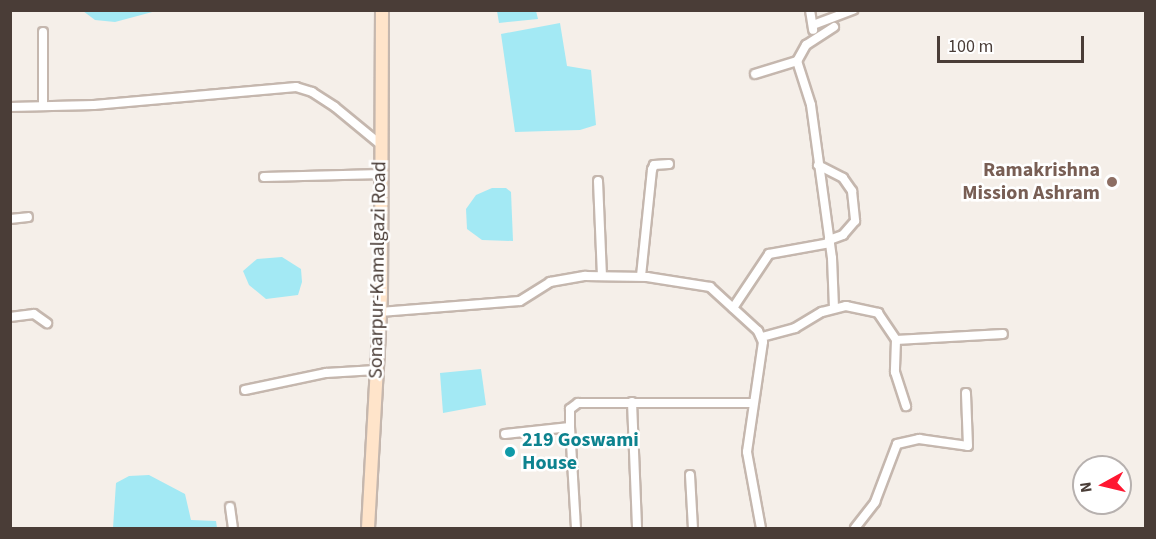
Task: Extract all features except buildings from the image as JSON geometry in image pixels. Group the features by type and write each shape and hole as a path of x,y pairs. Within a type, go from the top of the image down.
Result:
{"main road":[{"name":"Sonarpur-Kamalgazi Road","path":"368,528 380,312 382,10"}],"street":[{"path":"810,10 815,39"},
{"path":"813,26 853,10"},
{"path":"834,27 802,50 797,61 808,93 829,242 834,308"},
{"path":"42,32 43,106"},
{"path":"755,74 797,61"},
{"path":"10,107 296,87 312,92 335,107 380,144"},
{"path":"640,276 652,170 654,165 669,164"},
{"path":"733,308 769,254 829,242 843,235 855,221 852,191 843,178 818,165"},
{"path":"264,177 382,174"},
{"path":"598,181 602,275"},
{"path":"10,219 28,217"},
{"path":"380,312 520,301 560,279 602,275 640,276 704,285 733,308 762,337"},
{"path":"762,337 795,328 834,308 859,307 878,313 896,340 895,372 906,406"},
{"path":"10,317 34,314 47,323"},
{"path":"896,340 1003,334"},
{"path":"761,528 748,468 753,403 762,337"},
{"path":"245,390 326,373 376,370"},
{"path":"855,528 875,502 897,444 919,439 968,446 966,393"},
{"path":"576,528 570,427 573,405 632,402 753,403"},
{"path":"632,402 637,528"},
{"path":"505,434 570,427"},
{"path":"690,475 693,528"},
{"path":"230,507 232,528"}],"water":[{"path":"83,11 156,11 115,22 95,20"},
{"path":"497,11 536,11 538,19 499,23"},
{"path":"560,23 567,66 591,70 596,125 580,130 515,132 501,34"},
{"path":"492,188 506,188 511,192 513,241 482,240 467,229 466,209 476,195"},
{"path":"282,257 301,269 302,282 298,295 266,299 249,285 243,271 257,259"},
{"path":"481,369 486,405 443,413 440,373"},
{"path":"149,475 185,494 191,520 216,521 217,528 113,528 116,483 129,476"}],"place":[{"name":"Ramakrishna Mission Ashram","path":"1112,182"},
{"name":"219 Goswami House","path":"510,452"}]}
